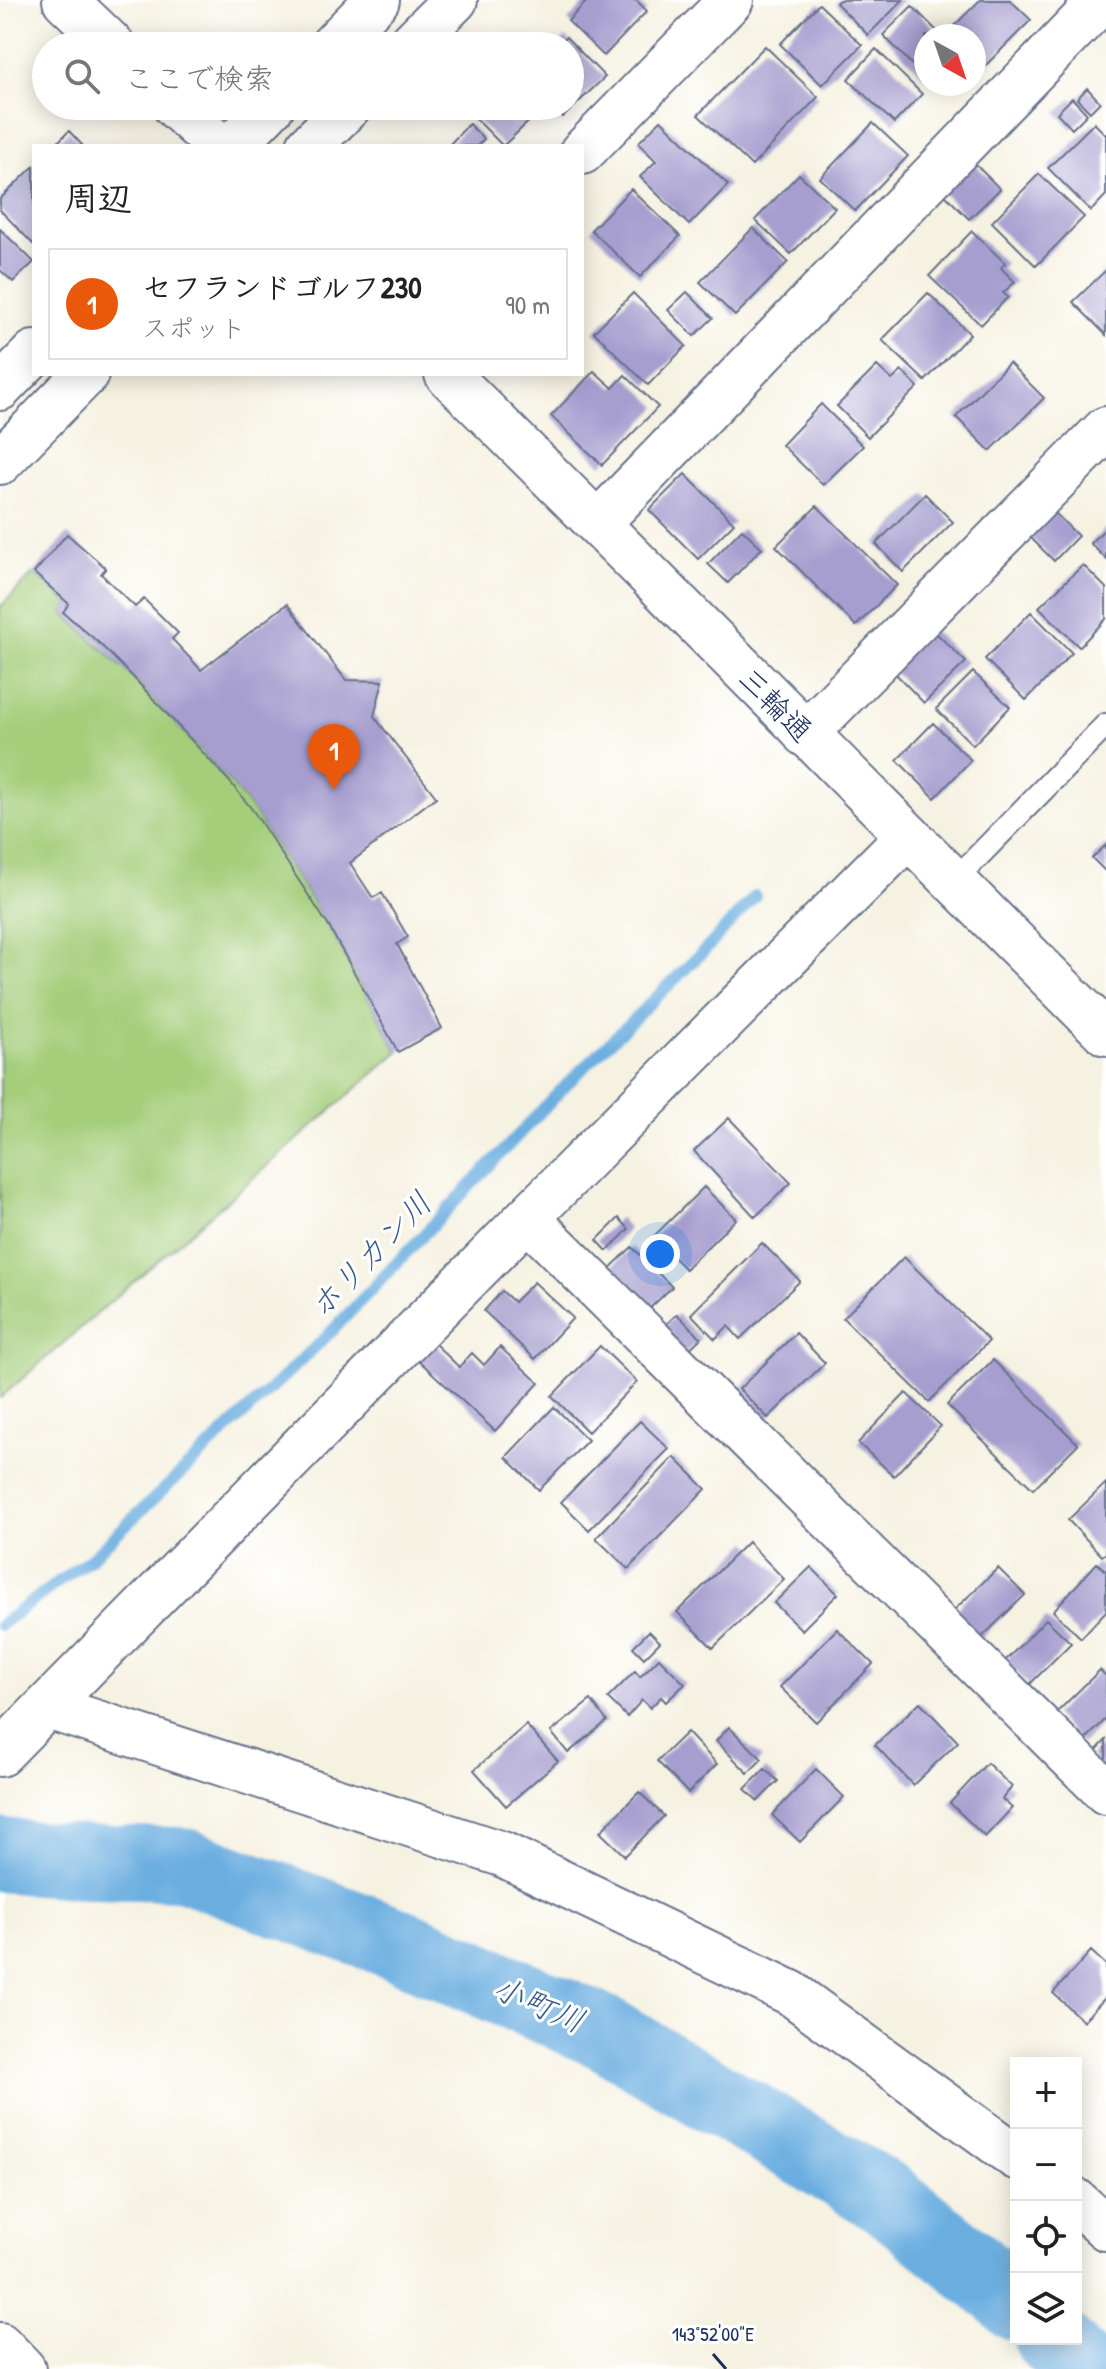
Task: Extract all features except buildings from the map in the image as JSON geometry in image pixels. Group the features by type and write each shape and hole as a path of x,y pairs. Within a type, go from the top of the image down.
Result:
{"street":[{"path":"65,0 98,32"},
{"path":"346,32 377,0"},
{"path":"423,32 455,0"},
{"path":"584,150 731,0"},
{"path":"598,523 1102,0"},
{"path":"190,120 217,144"},
{"path":"235,144 258,120"},
{"path":"311,144 335,120"},
{"path":"0,388 32,355"},
{"path":"0,462 84,376"},
{"name":"三輪通","path":"449,376 1106,1033"},
{"path":"805,734 1106,429"},
{"path":"7,1748 527,1218 907,837"},
{"path":"527,1218 1106,1792"},
{"path":"48,1707 502,1854 791,1993 1010,2153"},
{"path":"1082,2206 1106,2228"},
{"path":"0,2345 23,2369"}],"lane":[{"path":"953,882 1106,725"}],"green space":[{"path":"34,573 69,604 63,613 133,677 254,812 328,925 398,1052 0,1398 0,607"}],"waterway":[{"name":"ホリカン川","path":"0,1625 91,1558 330,1333 566,1085 709,946 755,896"},
{"name":"小町川","path":"0,1855 87,1862 183,1864 396,1943 605,2033 889,2200 1010,2298"},
{"name":"小町川","path":"1057,2345 1081,2369"}],"place":[{"name":"セフランドゴルフ230","path":"334,790"}]}
